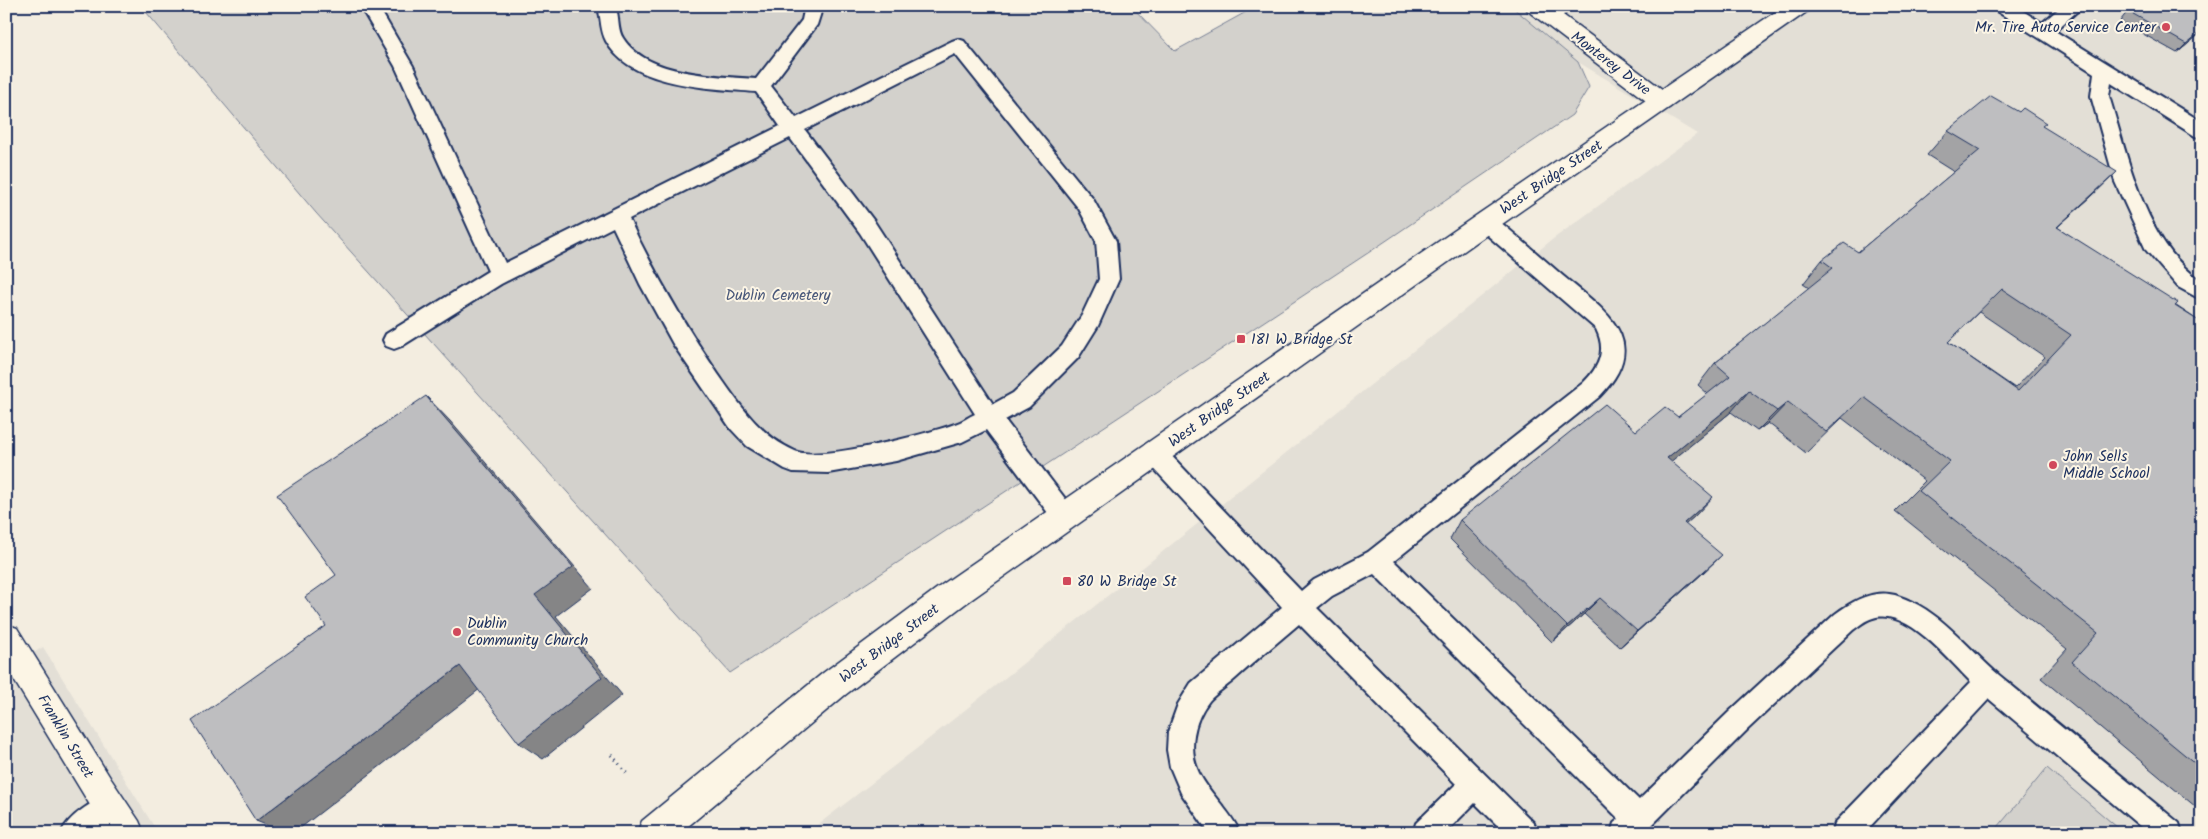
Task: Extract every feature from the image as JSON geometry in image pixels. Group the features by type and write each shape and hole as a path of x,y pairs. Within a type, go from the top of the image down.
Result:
{"main road":[{"name":"West Bridge Street","path":"654,833 834,684 954,594 1486,222 1800,6"},
{"name":"Monterey Drive","path":"1549,9 1662,101"},
{"name":"Franklin Street","path":"6,638 118,820"}],"lane":[{"path":"369,6 404,66 500,275"},
{"path":"612,6 608,11 614,40 628,56 650,70 688,77 762,86 867,227 989,417 1065,517"},
{"path":"762,86 811,21 814,6"},
{"path":"2001,6 2202,131"},
{"path":"2042,32 2074,6"},
{"path":"394,340 500,275 958,45 1086,204 1106,241 1109,280 1090,320 1070,352 1021,400 962,432 896,451 828,463 792,462 755,439 739,422 704,374 650,284 618,217"},
{"path":"2104,70 2100,96 2125,182 2156,250 2184,281 2202,292"},
{"path":"1227,833 1197,797 1183,768 1180,741 1186,713 1200,692 1323,588 1377,560 1591,390 1602,380 1612,361 1612,341 1604,323 1486,222"},
{"path":"1155,454 1299,607 1524,833"},
{"path":"1377,560 1631,826 1823,642 1860,610 1876,605 1890,605 1907,611 1938,634 1988,682 2169,833"},
{"path":"1845,833 1988,682"},
{"path":"1426,833 1476,783"},
{"path":"74,833 118,820"}],"path":[{"path":"612,755 628,775"}],"shaded area":[{"path":"1511,6 2202,6 2202,833 807,833 920,746 1553,239 1697,134 1578,62"},
{"path":"43,647 158,833 6,833 6,670"}],"green space":[{"name":"Dublin Cemetery","path":"141,6 1131,6 1175,51 1257,6 1511,6 1578,62 1589,87 1572,115 1371,251 730,673 316,213"},
{"path":"2047,768 2124,833 1993,833"}],"building":[{"name":"Mr. Tire Auto Service Center","path":"2134,6 2202,6 2202,31 2186,44 2128,11"},
{"name":"John Sells Middle School","path":"1991,96 2019,112 2023,108 2046,123 2042,126 2117,172 2057,227 2178,303 2175,306 2202,323 2202,769 2072,662 2098,633 1919,491 1950,461 1864,397 1826,432 1788,402 1777,411 1749,391 1667,458 1713,497 1684,523 1722,555 1637,631 1600,598 1567,626 1460,520 1605,404 1636,431 1665,407 1678,417 1730,376 1715,363 1833,268 1822,260 1844,243 1858,252 1980,150 1948,131","holes":["2002,289 2071,335 2018,391 1948,342"]},
{"name":"Dublin Community Church","path":"426,396 573,567 535,595 602,677 519,743 460,666 256,821 192,721 326,626 305,597 336,575 277,495"}],"place":[{"name":"Mr. Tire Auto Service Center","path":"2166,27"},
{"name":"181 W Bridge St","path":"1241,339"},
{"name":"John Sells Middle School","path":"2053,465"},
{"name":"80 W Bridge St","path":"1067,581"},
{"name":"Dublin Community Church","path":"457,632"}]}
